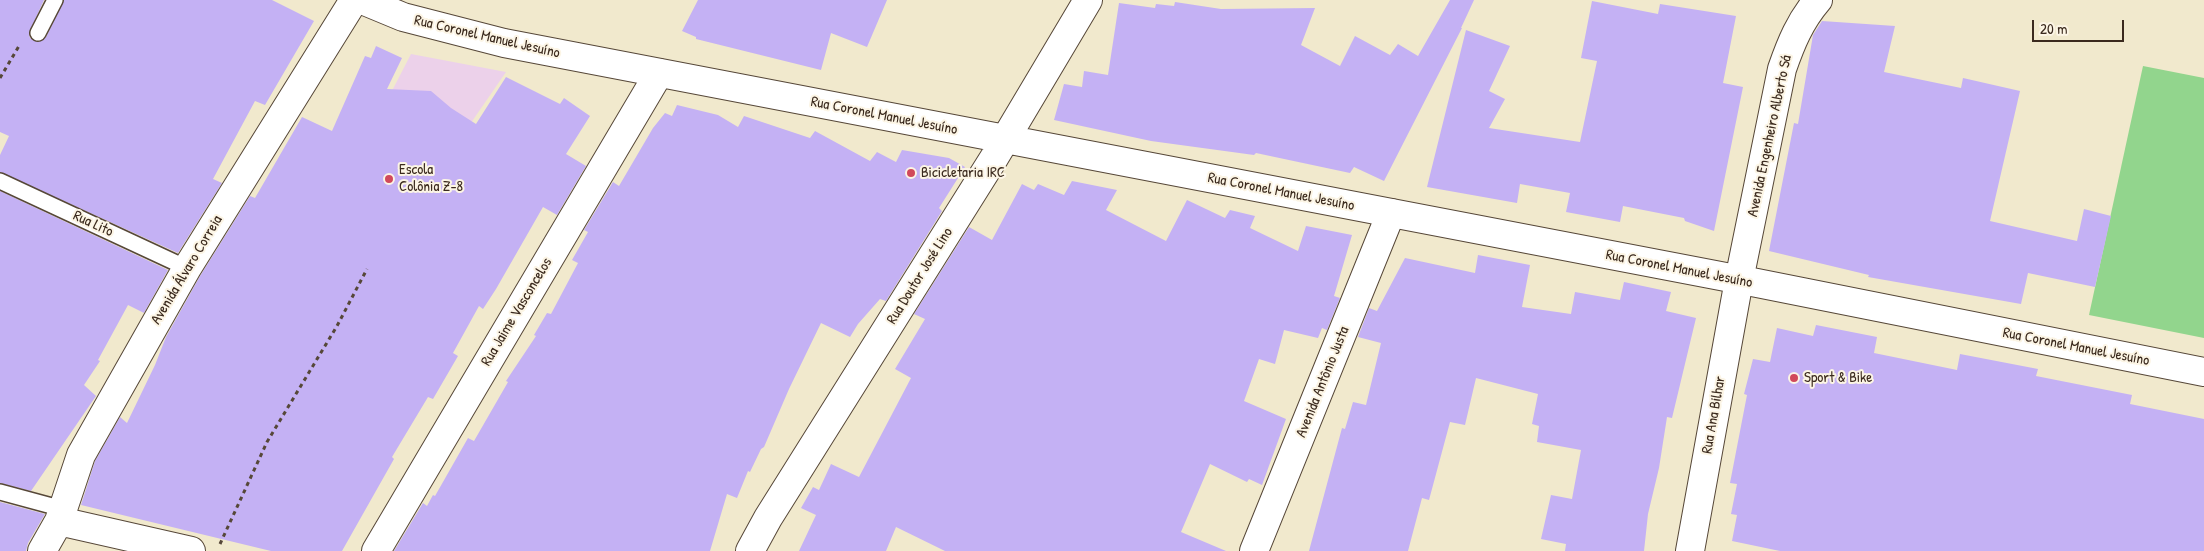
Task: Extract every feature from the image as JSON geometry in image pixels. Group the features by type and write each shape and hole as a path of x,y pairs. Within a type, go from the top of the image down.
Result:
{"street":[{"name":"Avenida Álvaro Correia","path":"42,551 61,515 81,455 187,268 354,0"},
{"name":"Rua Coronel Manuel Jesuíno","path":"362,0 403,17 504,43 1739,280 2204,372"},
{"name":"Rua Doutor José Lino","path":"750,551 768,518 1005,139 1088,0"},
{"name":"Avenida Engenheiro Alberto Sá","path":"1739,280 1782,69 1793,37 1806,13 1818,0"},
{"name":"Rua Jaime Vasconcelos","path":"376,551 659,73"},
{"name":"Avenida Antônio Justa","path":"1254,551 1391,213"},
{"name":"Rua Ana Bilhar","path":"1690,551 1739,280"},
{"path":"61,515 191,551"}],"lane":[{"path":"38,33 55,0"},
{"name":"Rua Lito","path":"0,181 187,268"},
{"path":"0,492 61,515"}],"path":[{"path":"0,78 20,44 38,33"},
{"path":"216,551 267,442 337,326 368,269"}],"shaded area":[{"name":"Escola Colônia Z-8","path":"411,54 506,72 411,210 363,147"}],"green space":[{"path":"2143,66 2204,78 2204,338 2089,315"}],"building":[{"path":"0,0 44,0 29,33 30,38 38,42 46,37 64,0 272,0 314,21 265,105 255,101 213,179 222,183 178,253 0,172 0,155 9,136 0,132"},
{"path":"698,0 887,0 867,47 831,33 821,70 696,39 696,37 682,31"},
{"path":"1450,0 1474,0 1462,28 1384,181 1354,167 1350,173 1256,153 1254,155 1151,141 1054,120 1064,84 1082,87 1084,71 1108,75 1119,3 1155,8 1156,4 1174,6 1175,2 1221,9 1315,8 1301,45 1340,66 1355,36 1390,55 1398,44 1418,56"},
{"path":"1592,1 1658,14 1660,4 1736,16 1723,83 1743,87 1714,231 1685,221 1684,218 1623,206 1620,222 1566,212 1570,193 1520,184 1517,203 1427,187 1466,30 1510,46 1489,91 1505,99 1489,128 1580,142 1597,61 1581,58"},
{"path":"1822,21 1895,26 1884,72 1961,88 1963,78 2020,91 1990,221 2077,241 2084,209 2111,216 2095,287 2028,273 2021,304 1868,277 1869,275 1769,251 1794,123 1798,124 1813,35"},
{"path":"376,46 402,58 387,89 431,91 451,108 476,124 506,77 560,104 564,98 590,116 566,154 586,166 557,215 543,207 496,289 483,309 479,306 453,353 458,356 433,399 428,397 392,457 394,459 342,551 271,551 81,505 95,461 120,417 127,423 155,365 166,337 200,276 250,196 255,198 302,117 332,131 365,56 371,58"},
{"path":"677,105 718,115 738,127 744,116 810,138 815,131 870,161 877,152 896,162 902,150 949,158 965,167 939,208 942,211 886,301 880,299 858,324 850,337 821,323 789,389 764,447 761,449 750,472 748,471 737,498 727,494 710,551 394,551 423,503 427,506 433,495 435,496 468,438 474,441 508,382 506,381 536,336 534,335 547,313 551,314 578,263 572,260 588,232 584,230 613,182 619,186 653,128 665,113 672,116"},
{"path":"1072,181 1117,190 1106,210 1166,241 1187,200 1225,218 1230,210 1255,216 1250,228 1298,251 1306,226 1352,235 1334,296 1340,298 1327,330 1322,328 1318,338 1284,330 1275,364 1259,359 1244,401 1286,419 1262,485 1249,479 1247,482 1210,464 1181,532 1226,551 945,551 896,527 886,551 799,551 816,515 801,508 813,487 819,490 831,464 859,477 911,378 895,369 925,319 914,314 969,227 992,240 1022,184 1034,190 1038,184 1064,195"},
{"path":"0,191 168,270 144,313 128,305 98,360 100,361 84,385 96,396 31,491 0,483"},
{"path":"1478,255 1530,265 1522,307 1571,314 1575,292 1620,300 1624,282 1671,292 1666,311 1696,318 1672,418 1667,417 1659,468 1648,514 1644,551 1565,551 1566,544 1541,539 1551,495 1572,499 1581,450 1537,442 1539,426 1532,424 1538,394 1476,378 1465,425 1450,422 1429,500 1422,498 1408,551 1309,551 1342,428 1345,429 1353,402 1366,405 1381,343 1358,337 1369,308 1377,311 1405,258 1475,273"},
{"path":"1816,325 1877,337 1874,353 1957,370 1960,354 2038,369 2036,376 2132,395 2130,404 2204,419 2204,551 1780,551 1732,541 1737,515 1731,514 1737,484 1730,483 1747,395 1744,394 1753,359 1770,362 1777,328 1813,336"},
{"path":"0,502 45,514 28,543 26,551 0,551"}],"place":[{"name":"Bicicletaria IRC","path":"911,173"},
{"name":"Escola Colônia Z-8","path":"389,179"},
{"name":"Sport & Bike","path":"1794,378"}]}
